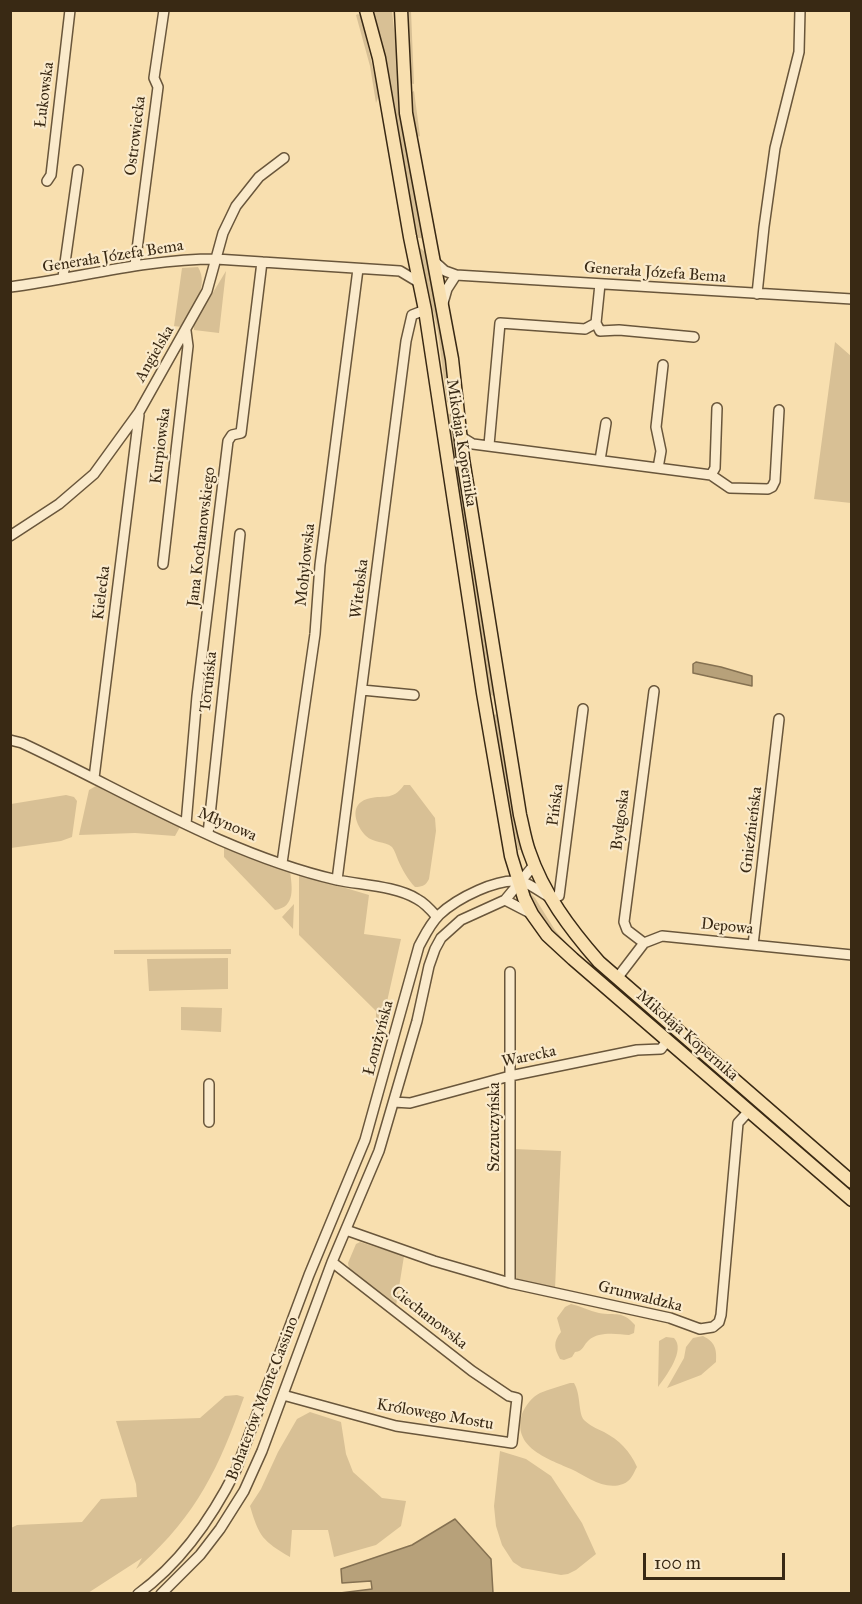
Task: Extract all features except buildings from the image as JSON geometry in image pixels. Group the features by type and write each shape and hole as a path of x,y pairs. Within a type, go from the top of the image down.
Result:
{"main road":[{"name":"Mikołaja Kopernika","path":"366,10 379,58 425,310 485,702 511,856 524,898 547,935 852,1200"},
{"name":"Mikołaja Kopernika","path":"401,10 406,113 418,186 443,304 463,459 520,815 529,851 551,898 580,940 599,962 852,1182"},
{"path":"437,396 442,404 448,406 454,405 456,399"},
{"path":"485,702 502,699"}],"street":[{"name":"Łukowska","path":"47,181 51,175 70,10"},
{"name":"Ostrowiecka","path":"135,266 158,87 154,78 164,10"},
{"path":"757,294 775,148 799,52 800,10"},
{"name":"Angielska","path":"10,536 59,504 94,474 139,412 207,291 230,216 252,185 284,158"},
{"path":"63,278 78,170"},
{"path":"400,271 414,254"},
{"name":"Generała Józefa Bema","path":"10,287 187,259 400,271 420,283"},
{"name":"Jana Kochanowskiego","path":"186,824 197,696 228,441 232,435 241,433 262,262"},
{"name":"Generała Józefa Bema","path":"435,262 446,271 456,275 852,299"},
{"name":"Mohylowska","path":"282,863 313,645 320,565 358,269"},
{"path":"443,304 447,289 456,275"},
{"path":"600,284 596,323 600,331 619,330 694,337"},
{"name":"Witebska","path":"338,880 410,320 412,315 425,310"},
{"path":"489,445 500,323 585,329 596,323"},
{"name":"Kurpiowska","path":"163,564 188,346 186,331"},
{"path":"658,468 661,451 656,427 663,365"},
{"path":"711,475 715,468 717,408"},
{"path":"460,436 473,444 711,475 730,488 772,488 775,481 779,410"},
{"name":"Kielecka","path":"94,778 139,412"},
{"path":"600,460 606,423"},
{"path":"463,459 473,444"},
{"name":"Toruńska","path":"208,834 240,534"},
{"path":"362,690 414,695"},
{"name":"Bydgoska","path":"645,943 627,930 624,922 654,692"},
{"name":"Pińska","path":"551,898 559,896 583,709"},
{"name":"Gnieźnieńska","path":"753,945 779,719"},
{"name":"Młynowa","path":"10,740 22,743 208,834 282,863 338,880 411,895 438,917"},
{"path":"520,882 535,864"},
{"name":"Łomżyńska","path":"309,1275 365,1140 419,946 427,930 452,904 504,881 520,882"},
{"name":"Mikołaja Kopernika","path":"520,882 551,898"},
{"name":"Łomżyńska","path":"332,1262 379,1151 417,1021 429,966 441,938 461,920 505,900 520,882"},
{"path":"505,900 532,914"},
{"name":"Depowa","path":"645,943 653,937 662,936 852,955"},
{"path":"618,977 645,943"},
{"name":"Szczuczyńska","path":"510,972 510,1283"},
{"name":"Warecka","path":"394,1102 410,1103 510,1076 637,1050 661,1049 667,1041"},
{"path":"384,1075 387,1071 396,1071 401,1077 400,1083"},
{"path":"209,1084 209,1122"},
{"name":"Grunwaldzka","path":"346,1230 434,1261 510,1283 670,1318 700,1329 713,1327 721,1316 738,1123 748,1112"},
{"name":"Bohaterów Monte Cassino","path":"161,1593 194,1561 220,1529 244,1491 262,1451 332,1262"},
{"name":"Ciechanowska","path":"332,1262 472,1371 509,1396 517,1398 512,1443"},
{"name":"Bohaterów Monte Cassino","path":"138,1593 180,1557 201,1531 225,1492 247,1444 309,1275"},
{"name":"Królowego Mostu","path":"283,1395 396,1426 512,1443"},
{"path":"247,1444 254,1453 262,1451"}],"shaded area":[{"path":"371,11 392,11 400,110 425,243 421,238 417,238 386,59"},
{"path":"407,11 411,11 414,84 410,83"},
{"path":"356,15 361,16 379,95 376,103 370,66"},
{"path":"414,91 420,136 416,138 410,93"},
{"path":"419,247 427,251 448,370 449,403 447,402 438,333"},
{"path":"198,267 202,282 198,298 181,327 174,326 182,268"},
{"path":"226,271 219,333 194,330 194,324"},
{"path":"835,342 851,356 851,503 814,499"},
{"path":"446,413 452,415 460,482 495,694 493,696 489,694"},
{"path":"696,662 752,676 752,686 693,673 693,664"},
{"path":"498,714 521,850 518,850 493,715"},
{"path":"404,785 410,785 435,818 436,831 429,879 420,887 415,887 410,881 392,847 366,836 359,827 356,816 357,806 361,802 391,796"},
{"path":"96,786 180,827 175,836 135,833 79,835 89,790"},
{"path":"66,795 74,797 77,801 72,837 61,841 11,848 11,804"},
{"path":"224,844 290,871 290,901 282,908 275,910 224,857"},
{"path":"299,874 369,895 364,934 401,939 380,1033 376,1032 376,1011 299,935"},
{"path":"529,892 555,930 571,948 766,1115 763,1119 560,941 540,917"},
{"path":"294,904 293,929 282,917"},
{"path":"231,949 231,954 114,954 114,950"},
{"path":"228,958 228,989 149,991 147,959"},
{"path":"181,1007 222,1008 221,1032 181,1030"},
{"path":"772,1121 851,1189 851,1194 770,1124"},
{"path":"514,1149 561,1151 555,1289 514,1279"},
{"path":"360,1242 404,1256 396,1306 349,1269 348,1263 356,1244"},
{"path":"571,1304 599,1313 622,1315 635,1325 634,1333 598,1335 589,1340 572,1357 560,1359 555,1345 561,1332 557,1318 565,1307"},
{"path":"703,1336 714,1346 716,1362 701,1375 667,1388 684,1358 686,1347 693,1338"},
{"path":"666,1337 674,1338 678,1349 673,1363 658,1387 659,1341"},
{"path":"574,1383 576,1387 584,1420 619,1442 634,1461 637,1467 626,1483 609,1486 595,1482 533,1450 522,1435 520,1425 522,1414 532,1399 540,1393"},
{"path":"225,1396 244,1397 225,1446 204,1488 177,1527 141,1565 136,1569 142,1558 88,1593 11,1593 11,1528 17,1525 82,1522 101,1499 137,1497 136,1484 116,1421 200,1418"},
{"path":"310,1412 341,1422 346,1454 353,1472 382,1498 406,1501 401,1526 376,1545 334,1557 328,1530 292,1530 290,1557 274,1547 259,1532 250,1506 297,1419"},
{"path":"500,1451 526,1459 551,1476 582,1523 596,1554 576,1570 561,1575 522,1568 513,1562 502,1545 496,1526 494,1506"},
{"path":"455,1519 491,1559 493,1593 340,1593 372,1589 371,1581 342,1583 341,1569 412,1545"}]}
